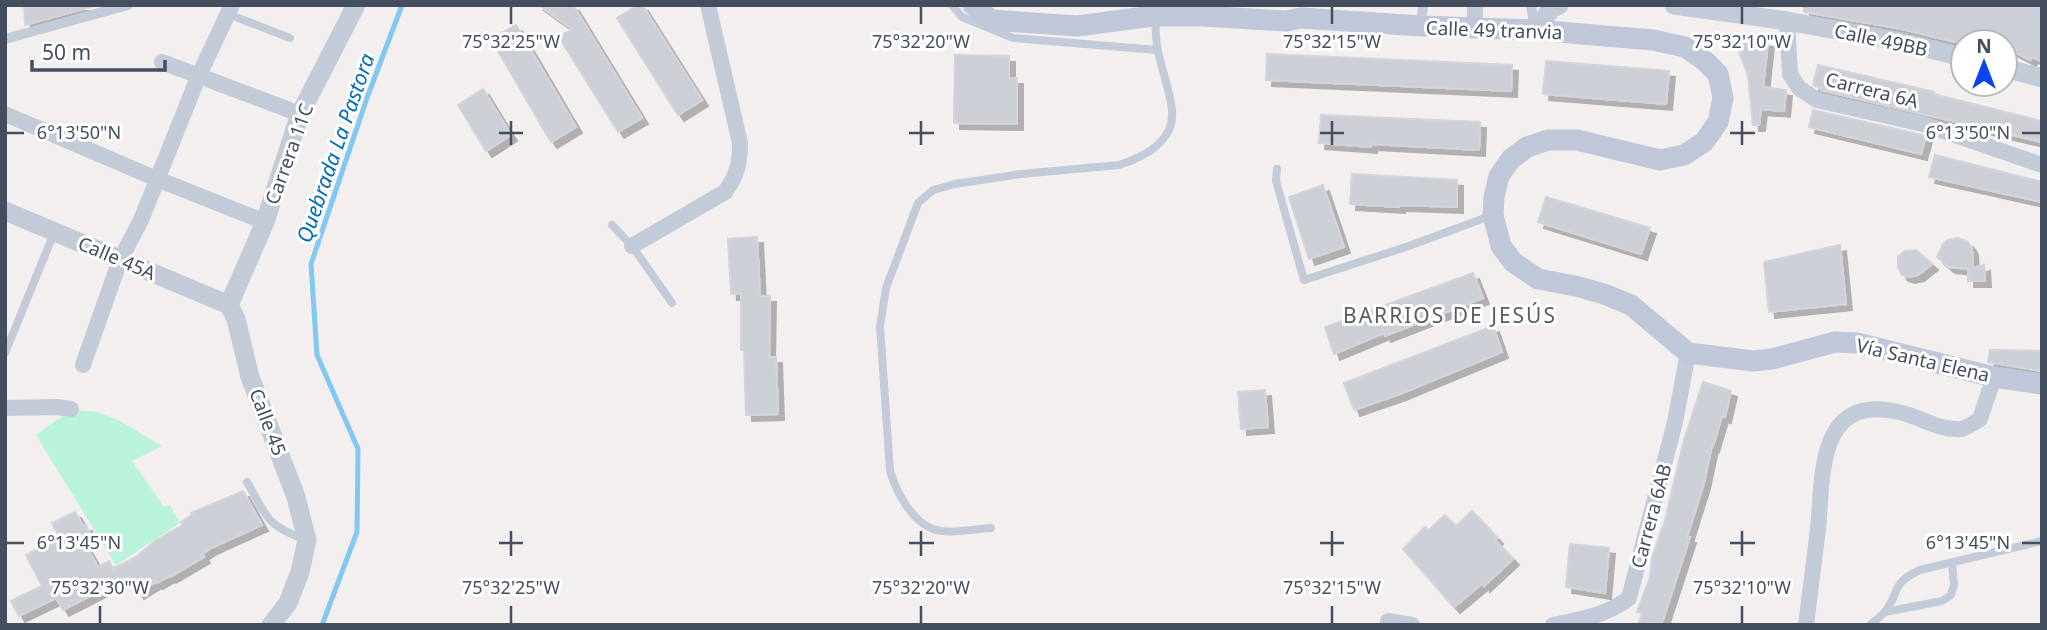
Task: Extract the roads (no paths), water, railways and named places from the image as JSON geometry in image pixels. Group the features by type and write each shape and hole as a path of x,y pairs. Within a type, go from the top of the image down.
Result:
{"main road":[{"name":"Calle 49 tranvia","path":"973,5 991,20 1077,26 1153,16 1233,12 1286,21 1351,14 1422,16 1475,28 1653,40 1685,47 1718,74 1723,98 1718,122 1704,142 1694,149 1684,155 1660,160 1577,140 1548,139 1527,147 1511,159 1499,176 1493,215"},
{"path":"1493,215 1501,246 1513,262 1538,279 1576,286 1631,305 1688,353"},
{"name":"Vía Santa Elena","path":"1688,353 1753,361 1772,359 1835,342 1857,343 1994,377 2042,384"}],"street":[{"path":"5,39 128,5"},
{"name":"Carrera 11C","path":"229,305 265,222 300,114 356,5"},
{"path":"632,246 725,191 735,178 740,163 740,143 708,5"},
{"path":"1475,5 1475,28"},
{"path":"1531,5 1535,30"},
{"path":"1535,30 1551,9 1559,5"},
{"name":"Calle 49BB","path":"1674,5 1787,21 1949,54"},
{"path":"83,365 120,260 141,220 199,75 230,9"},
{"name":"Carrera 6A","path":"1787,21 1790,74 1799,88 1817,100 1923,124 2042,165"},
{"path":"162,62 300,114"},
{"path":"2019,72 2042,78"},
{"path":"5,114 156,179 265,222"},
{"name":"Calle 45A","path":"5,211 229,305"},
{"name":"Calle 45","path":"229,305 236,319 250,377 296,497 307,540"},
{"name":"Carrera 6AB","path":"1553,625 1618,607 1629,598 1669,444 1688,353"},
{"path":"1806,625 1823,464 1829,443 1838,428 1850,416 1871,409 1900,412 1938,426 1962,429 1980,419 1994,377"},
{"path":"5,408 71,409"},
{"path":"271,625 288,603 300,572 307,540"},
{"path":"1388,621 1412,625"}],"lane":[{"path":"952,5 962,17 1013,38 1157,50"},
{"path":"230,9 290,38"},
{"path":"991,528 941,531 931,528 917,519 894,487 890,471 880,326 886,288 918,203 933,190 1021,174 1119,165 1153,150 1169,129 1172,113 1157,50 1153,16"},
{"path":"1277,169 1276,181 1304,280 1493,215"},
{"path":"612,225 632,246 672,303"},
{"path":"5,353 55,231"},
{"path":"247,482 269,521 284,532 307,540"},
{"path":"1870,625 1885,612 1896,588 1905,577 1920,570 2042,541"},
{"path":"1885,612 1942,601 1951,595 1954,585 1952,563"}],"waterway":[{"name":"Quebrada La Pastora","path":"322,625 357,532 358,449 317,355 311,264 367,98 402,5"}],"district":[{"name":"BARRIOS DE JESÚS","path":"1450,315"}]}
